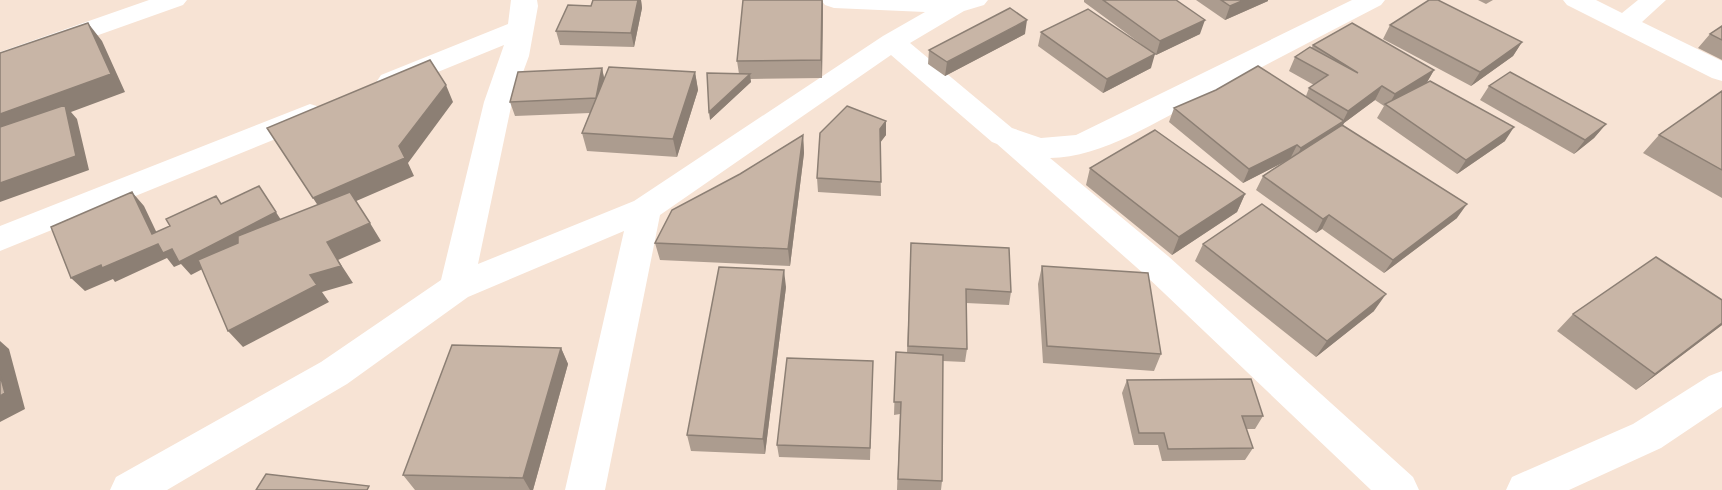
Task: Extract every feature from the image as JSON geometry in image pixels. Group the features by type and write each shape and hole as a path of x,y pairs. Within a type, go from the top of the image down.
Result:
{"street":[{"path":"0,61 174,0"},
{"path":"834,0 965,3"},
{"path":"1002,135 1039,148 1063,148 1083,144 1372,0"},
{"path":"1576,0 1722,72"},
{"path":"1625,24 1653,0"},
{"path":"130,490 334,373 456,287 645,209 892,42 965,3"},
{"path":"366,91 523,14"},
{"path":"456,287 498,102 514,56 523,14"},
{"path":"892,42 1164,273 1399,490"},
{"path":"0,239 333,104"},
{"path":"585,490 645,209"},
{"path":"1526,490 1647,436 1722,387"}],"building":[{"path":"593,0 638,0 631,33 556,31 568,5 591,6"},
{"path":"743,0 822,0 821,60 737,61"},
{"path":"1103,0 1176,0 1205,20 1160,41"},
{"path":"1221,0 1244,0 1230,6"},
{"path":"1429,0 1438,0 1522,42 1480,72 1390,25"},
{"path":"1010,8 1027,20 947,62 929,50"},
{"path":"1088,9 1155,54 1107,79 1041,32"},
{"path":"88,23 111,74 0,114 0,53"},
{"path":"1352,23 1434,70 1395,94 1382,86 1348,111 1309,88 1328,75 1295,57 1310,47 1358,73 1313,45"},
{"path":"1722,26 1722,40 1710,34"},
{"path":"430,60 446,85 399,146 405,158 313,198 267,128"},
{"path":"1258,66 1344,121 1301,148 1297,145 1249,169 1174,108 1216,90"},
{"path":"609,67 695,72 673,139 582,133"},
{"path":"602,68 596,98 510,102 518,72"},
{"path":"1510,72 1606,124 1585,140 1489,86"},
{"path":"707,73 750,74 709,112"},
{"path":"1430,81 1514,127 1466,160 1385,104"},
{"path":"1722,91 1722,170 1659,135"},
{"path":"65,105 76,156 0,183 0,127"},
{"path":"847,106 886,121 880,129 881,182 817,178 820,133"},
{"path":"1342,125 1467,204 1393,260 1329,215 1323,219 1263,176"},
{"path":"1155,130 1245,194 1179,237 1090,168"},
{"path":"803,135 788,249 655,243 672,210 740,174"},
{"path":"259,186 276,212 179,262 172,249 163,253 158,244 102,268 101,265 71,278 51,227 132,192 152,234 170,226 166,219 216,196 221,204"},
{"path":"350,192 370,223 327,242 341,266 310,275 317,285 228,331 198,260 238,243 238,236"},
{"path":"1262,204 1386,294 1327,341 1203,244"},
{"path":"911,243 1009,248 1011,292 966,289 967,349 908,346"},
{"path":"1656,257 1722,300 1722,323 1655,374 1573,314"},
{"path":"1042,266 1148,273 1161,354 1047,346"},
{"path":"719,267 784,270 763,439 687,435"},
{"path":"452,345 561,348 523,478 403,475"},
{"path":"896,352 943,355 942,481 898,479 901,402 894,402"},
{"path":"787,358 873,361 870,448 777,445"},
{"path":"0,375 5,393 0,396"},
{"path":"1251,379 1263,416 1242,416 1253,448 1168,449 1164,433 1139,433 1127,380"},
{"path":"266,474 369,486 367,490 256,490"}]}
